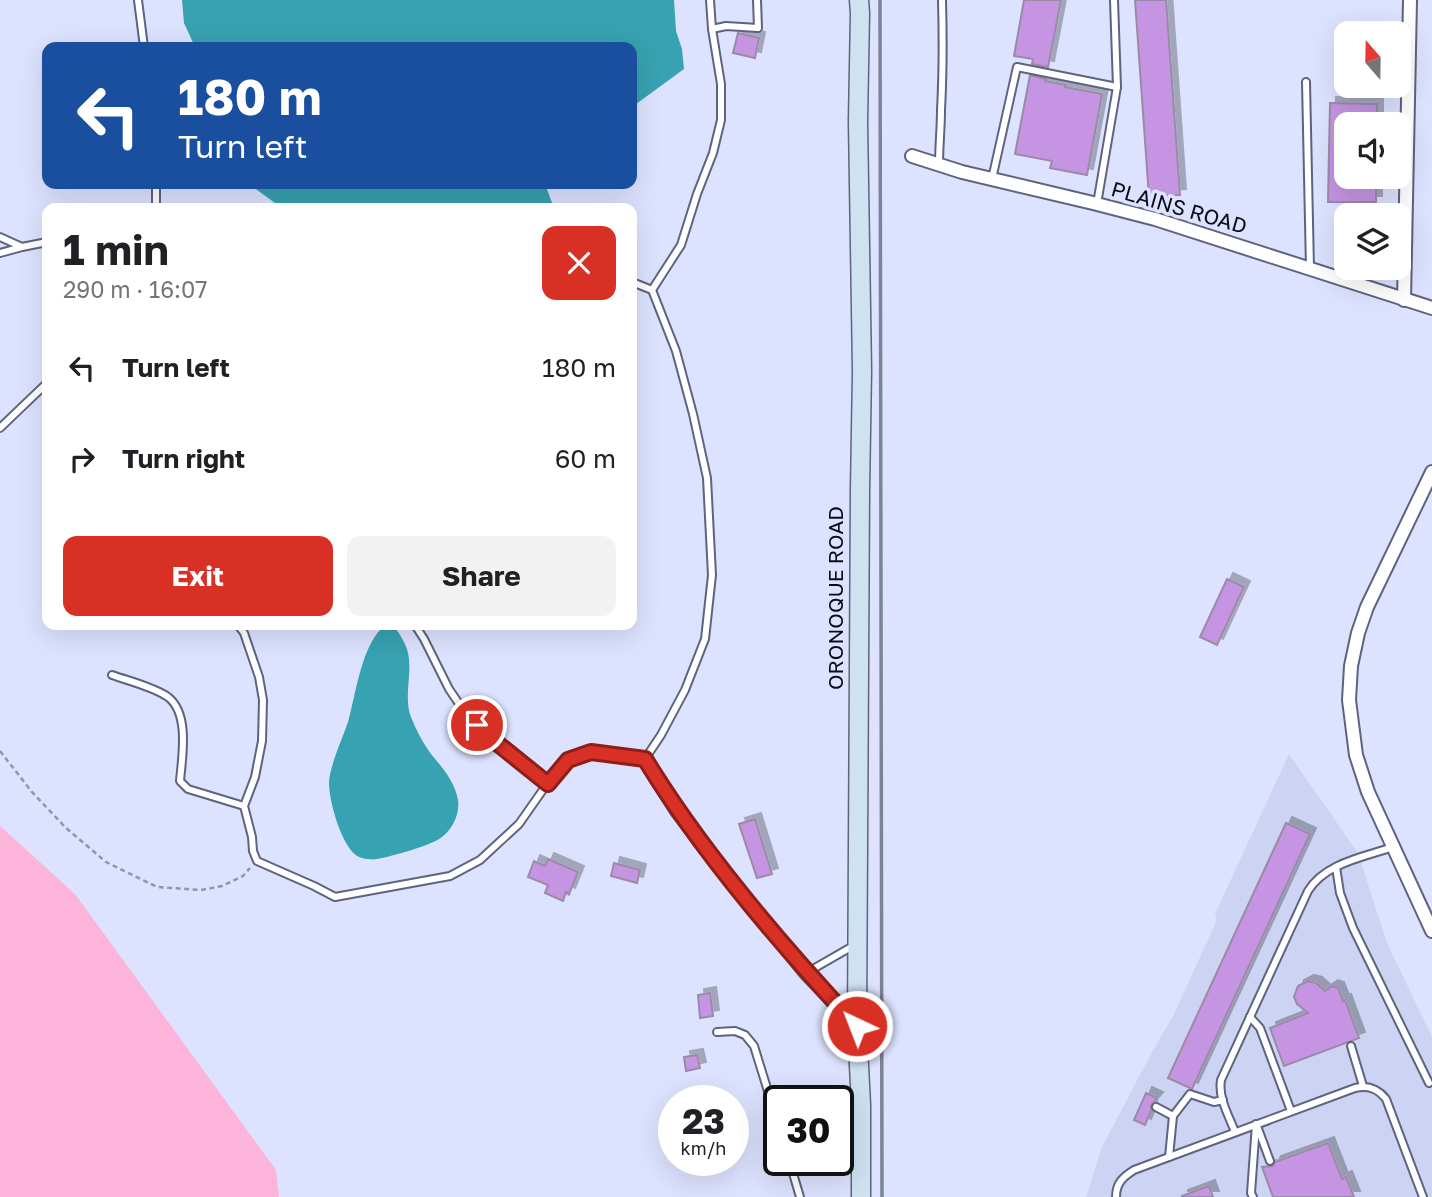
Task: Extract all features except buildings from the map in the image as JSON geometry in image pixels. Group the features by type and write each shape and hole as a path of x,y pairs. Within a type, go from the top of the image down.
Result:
{"street":[{"name":"ORONOQUE ROAD","path":"859,0 862,371 857,1026 861,1105 861,1197"},
{"path":"1404,299 1410,0"},
{"name":"PLAINS ROAD","path":"912,156 962,172 1155,219 1432,307"},
{"path":"1432,472 1367,607 1351,666 1349,700 1356,755 1368,792 1432,931"},
{"path":"645,759 677,811 734,884 806,973 857,1026"}],"lane":[{"path":"138,0 143,42"},
{"path":"652,290 681,245 713,153 721,120 721,84 710,0"},
{"path":"712,29 738,26 758,28 757,0"},
{"path":"939,165 942,0"},
{"path":"1097,204 1117,87 1114,0"},
{"path":"992,179 1017,67 1117,87"},
{"path":"1306,82 1310,268"},
{"path":"0,237 22,247"},
{"path":"0,253 42,244"},
{"path":"242,630 259,677 262,700 262,741 255,777 243,806 252,837 253,852 257,861 335,897 450,876 480,860 519,824 568,760 591,752 645,759 685,690 705,639 712,575 707,478 693,414 676,351 652,290 637,284"},
{"path":"0,428 42,388"},
{"path":"419,630 449,689 466,714 487,735 548,784"},
{"path":"112,675 157,691 170,699 180,716 184,734 180,781 188,789 243,806"},
{"path":"1235,1132 1220,1091 1221,1080 1308,891 1320,876 1336,867 1393,847"},
{"path":"1336,867 1340,893 1353,928 1429,1083"},
{"path":"806,973 857,944"},
{"path":"1250,1017 1260,1028 1291,1111"},
{"path":"717,1032 735,1031 745,1035 754,1046 766,1085"},
{"path":"1351,1046 1363,1086"},
{"path":"1115,1197 1116,1187 1134,1170 1363,1086 1378,1091 1386,1099 1423,1197"},
{"path":"1169,1157 1173,1116 1190,1094 1214,1102 1223,1100"},
{"path":"1156,1107 1173,1116"},
{"path":"1256,1124 1270,1160"},
{"path":"1252,1197 1256,1124"},
{"path":"794,1176 800,1197"}],"path":[{"path":"0,751 32,792 66,828 106,862 157,887 201,890 222,886 243,876 257,861"}],"shaded area":[{"path":"1289,754 1358,853 1387,943 1432,1037 1432,1197 1086,1197 1102,1147 1174,1014 1217,920 1215,914"},
{"path":"0,826 75,894 276,1170 279,1197 0,1197"}],"water":[{"path":"182,0 674,0 676,31 682,49 684,69 637,103 637,42 193,42 184,23"},
{"path":"256,189 547,189 552,203 275,203"},
{"path":"381,630 397,630 402,637 409,659 408,703 411,717 425,745 451,781 458,805 452,825 446,834 437,840 401,853 370,859 357,856 341,833 329,783 366,655"}],"railway":[{"path":"880,0 882,1197"}],"route":[{"path":"477,725 548,784 568,760 591,752 645,759 677,811 734,884 806,973 857,1026"}]}
